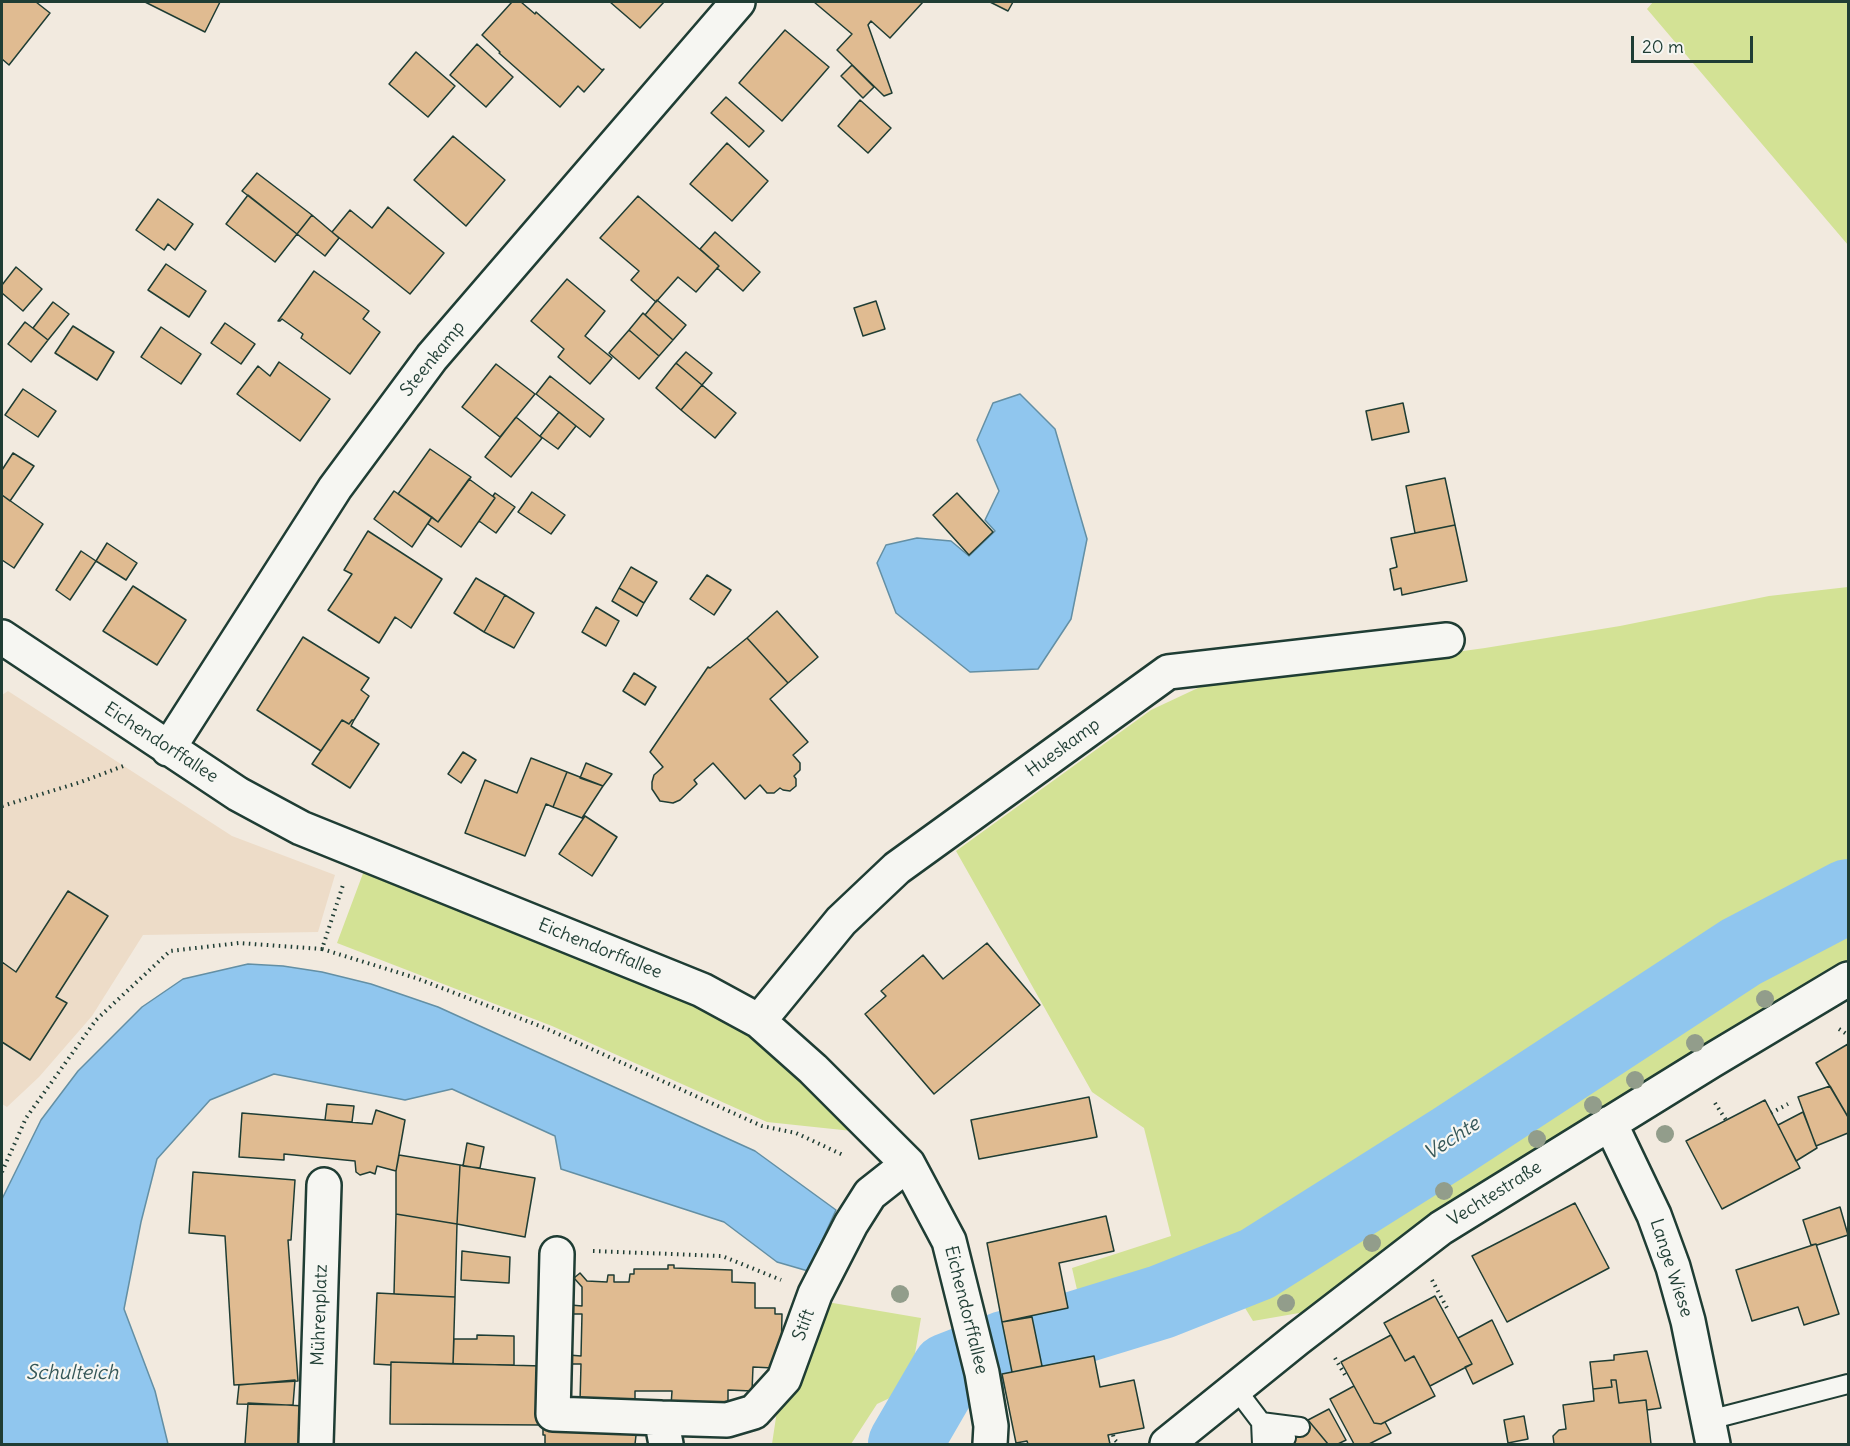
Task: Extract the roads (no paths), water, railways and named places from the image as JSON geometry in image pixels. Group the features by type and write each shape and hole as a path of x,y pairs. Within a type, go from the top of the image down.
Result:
{"street":[{"name":"Steenkamp","path":"168,749 334,488 432,357 738,2"},
{"name":"Eichendorffallee","path":"2,637 238,794 301,828 702,990 759,1021 813,1069 901,1170 949,1241 982,1373 992,1426 990,1444"},
{"name":"Hueskamp","path":"759,1021 841,921 897,868 1168,672 1448,640"},
{"name":"Vechtestraße","path":"1167,1444 1367,1284 1441,1228 1848,979"},
{"name":"Lange Wiese","path":"1610,1123 1654,1215 1673,1267 1688,1321 1711,1432"},
{"name":"Stift","path":"557,1254 553,1414 664,1431 727,1420 754,1412 784,1379 815,1294 851,1224 870,1194 901,1170"},
{"name":"Mührenplatz","path":"316,1444 324,1185"}],"lane":[{"name":"Lange Wiese","path":"1711,1432 1848,1384"},
{"path":"1236,1389 1261,1422 1286,1436"},
{"path":"1261,1422 1286,1436"},
{"path":"1261,1422 1262,1444"}],"water":[{"path":"1020,394 1055,429 1087,539 1071,619 1038,669 970,672 896,613 877,563 886,545 917,538 951,541 969,556 995,531 985,520 999,491 977,440 993,403"},
{"name":"Schulteich","path":"248,964 322,972 371,984 438,1007 755,1151 836,1210 808,1271 777,1262 724,1222 561,1169 555,1136 452,1089 405,1100 274,1074 210,1100 157,1159 141,1222 124,1309 155,1391 168,1444 2,1444 2,1199 41,1120 78,1071 142,1007 183,979"}],"waterway":[{"name":"Vechte","path":"1037,1340 1161,1302 1257,1264 1452,1141 1741,952 1848,896"},
{"name":"Vechte","path":"905,1444 948,1370 1007,1347"}]}
